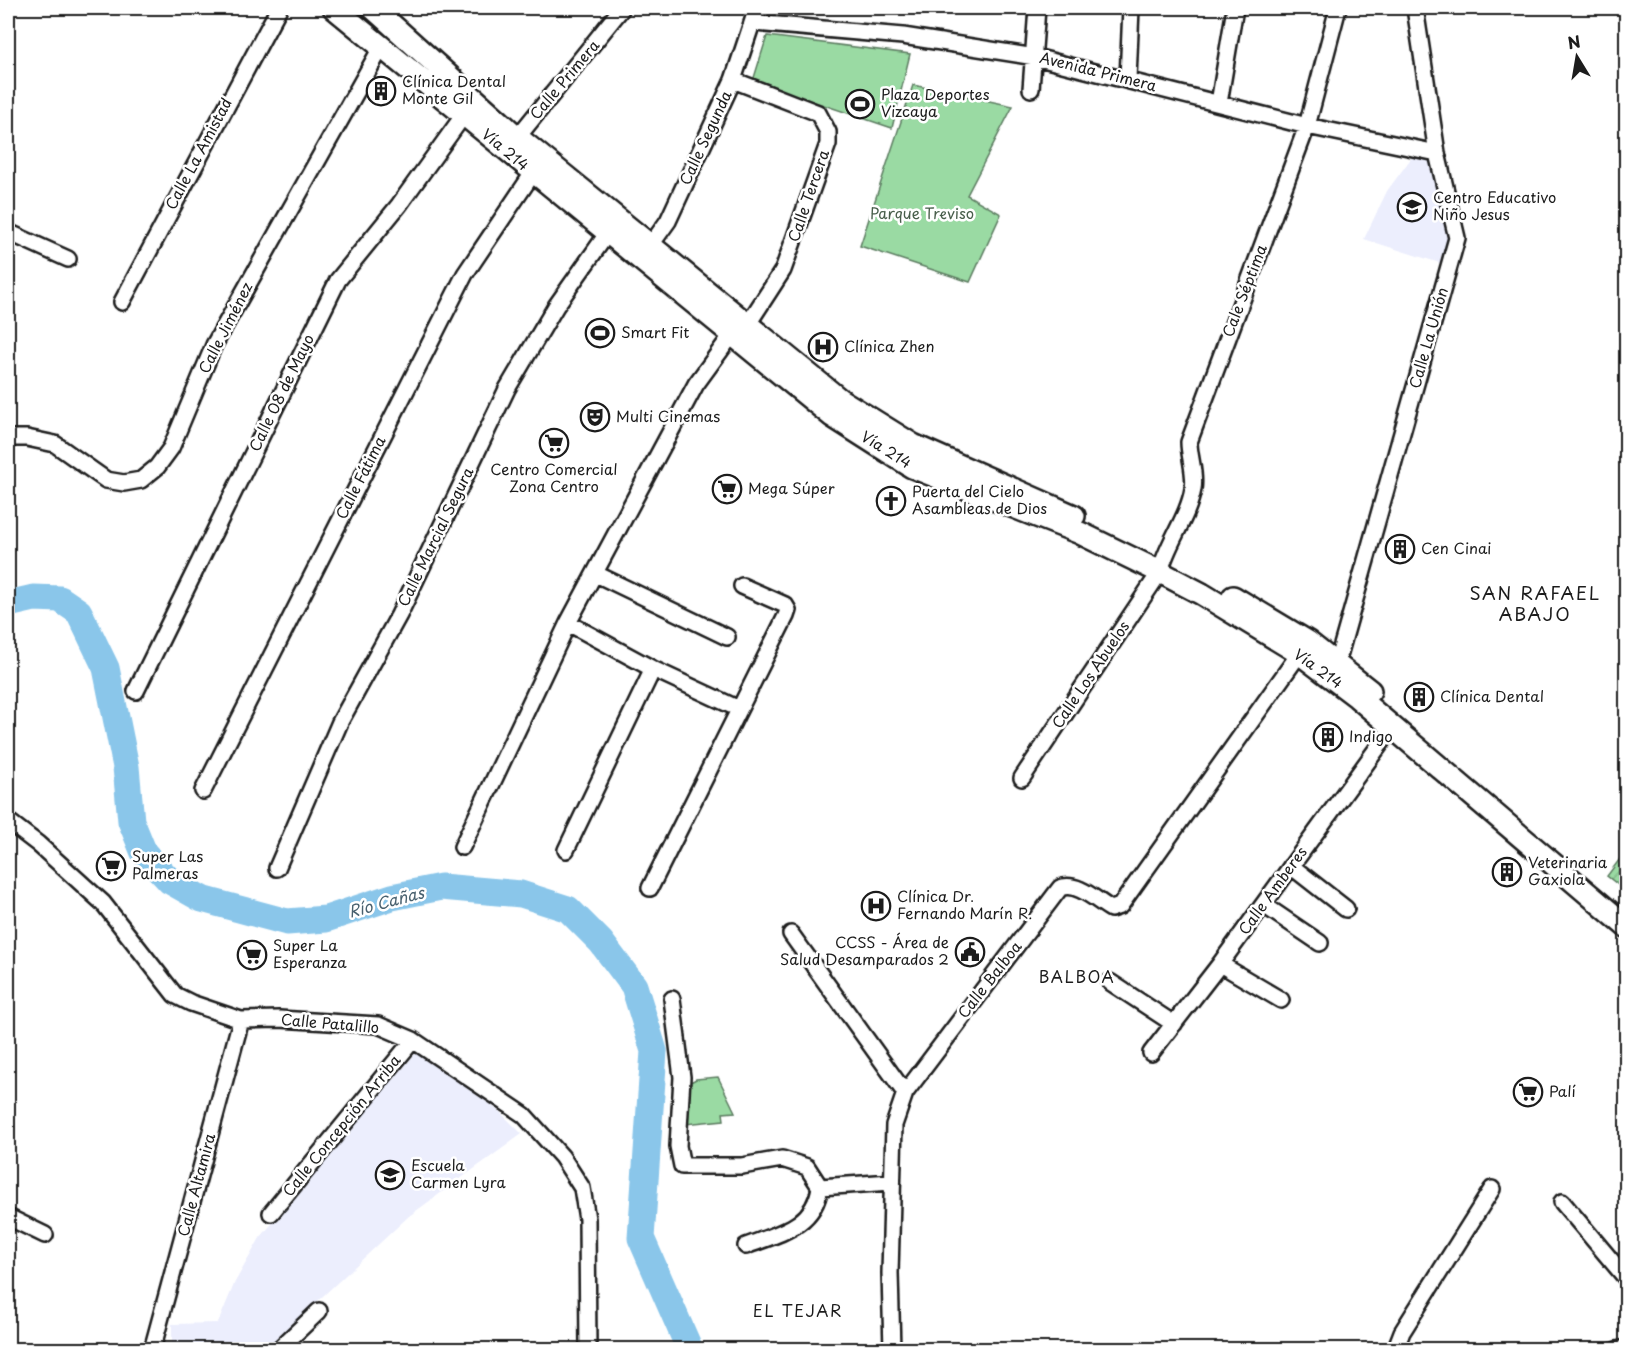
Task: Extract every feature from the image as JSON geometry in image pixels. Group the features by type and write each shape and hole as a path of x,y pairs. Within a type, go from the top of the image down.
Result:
{"main road":[{"name":"Vía 214","path":"334,8 464,116 512,144 533,173 612,227"},
{"name":"Vía 214","path":"374,8 512,144 740,330 832,416 912,466 1162,564 1202,594 1303,648 1337,663 1626,909"},
{"name":"Vía 214","path":"1303,648 1392,728 1626,926"}],"street":[{"name":"Calle La Amistad","path":"122,302 279,8"},
{"path":"365,32 374,8"},
{"name":"Calle Primera","path":"512,144 622,8"},
{"name":"Calle Segunda","path":"645,253 668,221 733,80 754,23 757,8"},
{"path":"1031,89 1037,8"},
{"path":"1128,79 1131,8"},
{"path":"1219,103 1235,8"},
{"name":"Cale Séptima","path":"1162,564 1190,503 1194,486 1189,442 1307,126 1338,8"},
{"name":"Calle La Unión","path":"1337,663 1457,238 1437,153 1415,8"},
{"name":"Avenida Primera","path":"754,23 903,36 1035,57 1307,126 1437,153"},
{"name":"Calle Jiménez","path":"8,438 27,438 55,444 84,467 106,480 124,483 141,480 157,466 171,448 214,345 382,46"},
{"name":"Calle Tercera","path":"462,847 568,623 696,384 740,330 783,270 828,144 828,132 818,113 733,80"},
{"name":"Calle 08 de Mayo","path":"136,691 338,280 399,205 464,116"},
{"name":"Calle Fátima","path":"203,791 465,274 533,173"},
{"name":"Calle Marcial Segura","path":"277,868 340,722 399,615 507,389 556,306 612,227"},
{"path":"8,232 68,259"},
{"name":"Calle Los Abuelos","path":"1022,778 1162,564"},
{"path":"596,574 727,637"},
{"path":"650,888 788,610 785,605 742,585"},
{"path":"568,623 653,669 739,709"},
{"name":"Calle Balboa","path":"892,1350 891,1182 894,1125 905,1093 1060,888 1067,885 1074,886 1111,909 1120,906 1303,648"},
{"path":"566,850 653,669"},
{"name":"Calle Amberes","path":"1151,1053 1264,905 1392,728"},
{"name":"Calle Patalillo","path":"8,821 38,844 103,903 175,994 191,1003 242,1020 279,1019 378,1025 413,1040 524,1115 562,1157 582,1188 587,1219 588,1350"},
{"path":"1291,866 1346,909"},
{"path":"1264,905 1320,943"},
{"path":"791,934 905,1093"},
{"path":"1220,964 1281,1000"},
{"path":"1110,982 1174,1024"},
{"path":"672,999 682,1077 678,1146 682,1166 742,1166 782,1159 807,1167 820,1187 818,1202 802,1223 746,1246"},
{"name":"Calle Altamira","path":"152,1350 242,1020"},
{"name":"Calle Concepción Arriba","path":"271,1213 413,1040"},
{"path":"820,1187 891,1182"},
{"path":"1395,1350 1402,1332 1492,1189"},
{"path":"1562,1202 1626,1278"},
{"path":"8,1217 45,1235"},
{"path":"278,1350 319,1311"},
{"path":"1616,1350 1626,1348"}],"shaded area":[{"name":"Centro Educativo Niño Jesus","path":"1412,157 1434,162 1451,234 1443,264 1364,239 1387,191"},
{"name":"Escuela Carmen Lyra","path":"419,1049 500,1112 522,1134 409,1216 266,1349 172,1350 172,1324 218,1323 235,1282 260,1238"}],"green space":[{"name":"Plaza Deportes Vizcaya","path":"767,36 910,54 892,128 753,81"},
{"name":"Parque Treviso","path":"913,85 1013,106 967,195 1001,214 970,282 860,246"},
{"path":"1626,851 1626,891 1607,876"},
{"path":"718,1077 735,1112 723,1113 724,1120 685,1124 687,1084 696,1079"}],"waterway":[{"name":"Río Cañas","path":"8,604 34,598 60,599 79,612 106,668 126,767 131,821 144,853 170,881 202,899 287,922 326,919 392,897 441,887 521,894 568,909 601,942 634,986 654,1051 641,1238 690,1350"}],"place":[{"name":"Clínica Dental Monte Gil","path":"381,91"},
{"name":"Plaza Deportes Vizcaya","path":"860,104"},
{"name":"Centro Educativo Niño Jesus","path":"1412,207"},
{"name":"Smart Fit","path":"600,333"},
{"name":"Clínica Zhen","path":"823,347"},
{"name":"Multi Cinemas","path":"595,417"},
{"name":"Centro Comercial Zona Centro","path":"554,443"},
{"name":"Mega Súper","path":"727,489"},
{"name":"Puerta del Cielo Asambleas de Dios","path":"891,501"},
{"name":"Cen Cinai","path":"1400,549"},
{"name":"Clínica Dental","path":"1419,697"},
{"name":"Indigo","path":"1328,737"},
{"name":"Super Las Palmeras","path":"111,866"},
{"name":"Veterinaria Gaxiola","path":"1507,872"},
{"name":"Clínica Dr. Fernando Marín R.","path":"876,906"},
{"name":"CCSS - Área de Salud Desamparados 2","path":"970,952"},
{"name":"Super La Esperanza","path":"252,955"},
{"name":"Palí","path":"1528,1092"},
{"name":"Escuela Carmen Lyra","path":"390,1175"}],"district":[{"name":"SAN RAFAEL ABAJO","path":"1535,604"},
{"name":"BALBOA","path":"1077,977"},
{"name":"EL TEJAR","path":"798,1311"}]}
